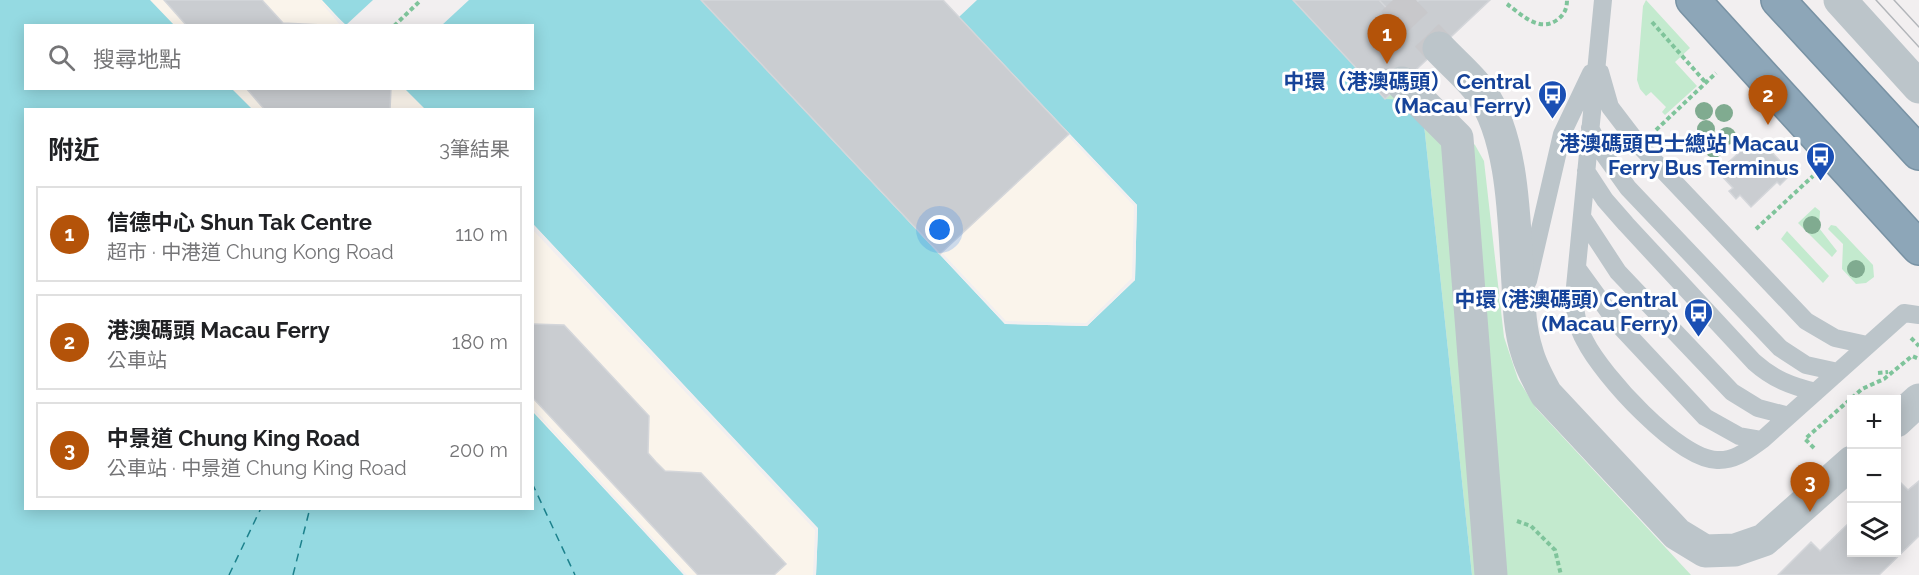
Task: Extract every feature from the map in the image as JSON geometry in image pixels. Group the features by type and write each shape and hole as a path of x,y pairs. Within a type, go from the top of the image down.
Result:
{"highway":[{"path":"1693,0 1919,248"},
{"path":"1778,0 1919,153"}],"street":[{"path":"1840,0 1919,87"},
{"path":"1439,48 1481,92 1498,128 1508,170 1514,217 1520,315 1526,351 1546,394 1677,534 1705,551 1734,562 1764,540 1847,466"},
{"path":"1402,83 1456,138 1491,575"},
{"path":"1901,416 1919,400"}],"lane":[{"path":"1603,0 1577,268 1575,312 1586,344 1605,370 1660,429 1696,456 1728,460 1743,454 1762,440 1904,313 1919,315"},
{"path":"1520,315 1562,134 1597,60"},
{"path":"1597,60 1610,107 1639,145 1806,321 1835,338 1868,345"},
{"path":"1590,128 1603,153 1628,188 1780,348 1806,365 1838,372"},
{"path":"1586,171 1605,200 1626,224 1754,362 1768,375 1790,386 1816,392"},
{"path":"1582,217 1618,272 1732,392 1758,408 1789,416"},
{"path":"1577,268 1593,294 1617,323 1705,417 1739,436 1762,440"}],"path":[{"path":"396,24 421,0"},
{"path":"1507,4 1539,25 1553,23 1564,12 1567,0"},
{"path":"1652,22 1706,83"},
{"path":"1661,126 1720,70"},
{"path":"1756,229 1816,174"},
{"path":"1814,448 1805,439 1862,389 1884,379 1911,356 1919,359"},
{"path":"1884,379 1878,373 1888,372"},
{"path":"1486,516 1497,513 1531,526 1555,550 1561,575"}],"shaded area":[{"path":"150,0 322,0 345,24 173,24"},
{"path":"701,0 977,0 1069,134 1137,205 1135,280 1087,326 1005,324"},
{"path":"233,90 406,90 424,108 251,108"},
{"path":"534,225 818,529 816,575 684,575 534,413"}],"green space":[{"path":"1646,0 1690,48 1675,62 1697,86 1665,115 1662,112 1666,107 1651,92 1646,96 1637,80 1643,6"},
{"path":"1407,79 1475,145 1484,161 1504,337 1518,379 1536,408 1691,575 1472,575 1423,115 1385,99"},
{"path":"1815,207 1820,211 1819,228 1837,251 1832,257 1798,223"},
{"path":"1831,225 1836,226 1873,265 1874,277 1866,283 1856,284 1842,269 1843,244 1828,229"},
{"path":"1787,231 1829,276 1823,283 1781,239"}],"water":[{"path":"0,0 150,0 173,24 24,24 24,90 233,90 251,108 24,108 24,510 534,510 534,413 684,575 0,575"},
{"path":"322,0 701,0 1005,324 1087,326 1135,280 1137,205 943,0 1293,0 1385,99 1408,100 1423,115 1472,575 816,575 818,528 534,225 534,108 424,108 406,90 534,90 534,24 344,24"}],"pier":[{"path":"319,0 345,24 339,24"},
{"path":"373,0 469,0 443,24 347,24"},
{"path":"701,0 705,0 1006,321 1086,323 1132,278 1134,206 940,0 977,0 959,17 1137,205 1135,280 1087,326 1005,324"},
{"path":"534,225 818,529 816,575 813,575 815,530 534,231"},
{"path":"534,410 687,575 684,575 534,411"}],"building":[{"path":"164,0 262,0 283,23 303,24 185,24"},
{"path":"701,0 943,0 1069,134 940,254"},
{"path":"1293,0 1490,0 1385,99"},
{"path":"1379,0 1419,0 1398,20"},
{"path":"248,90 391,90 390,108 263,108"},
{"path":"1750,136 1758,145 1762,142 1783,164 1779,167 1788,177 1780,185 1777,182 1751,207 1740,195 1736,199 1729,191 1733,188 1718,172 1746,146 1743,143"},
{"path":"534,324 564,325 649,416 648,453 656,462 665,471 701,473 786,564 774,575 698,575 534,399"},
{"path":"1919,481 1919,536 1901,554 1901,483 1908,490"},
{"path":"1847,525 1847,557 1897,557 1879,575 1778,575 1811,542 1820,551"}],"ferry route":[{"path":"534,487 575,575"},
{"path":"229,575 260,510"},
{"path":"293,575 309,510"}],"tunnel":[{"path":"1393,0 1439,48"}],"tram line":[{"path":"1876,0 1919,47"},
{"path":"1894,0 1919,27"}],"place":[{"name":"信德中心 Shun Tak Centre","path":"1387,64"},
{"name":"中環（港澳碼頭） Central (Macau Ferry)","path":"1552,120"},
{"name":"港澳碼頭 Macau Ferry","path":"1768,125"},
{"name":"港澳碼頭巴士總站 Macau Ferry Bus Terminus","path":"1820,182"},
{"name":"中環 (港澳碼頭) Central (Macau Ferry)","path":"1699,338"},
{"name":"中景道 Chung King Road","path":"1810,512"}]}
